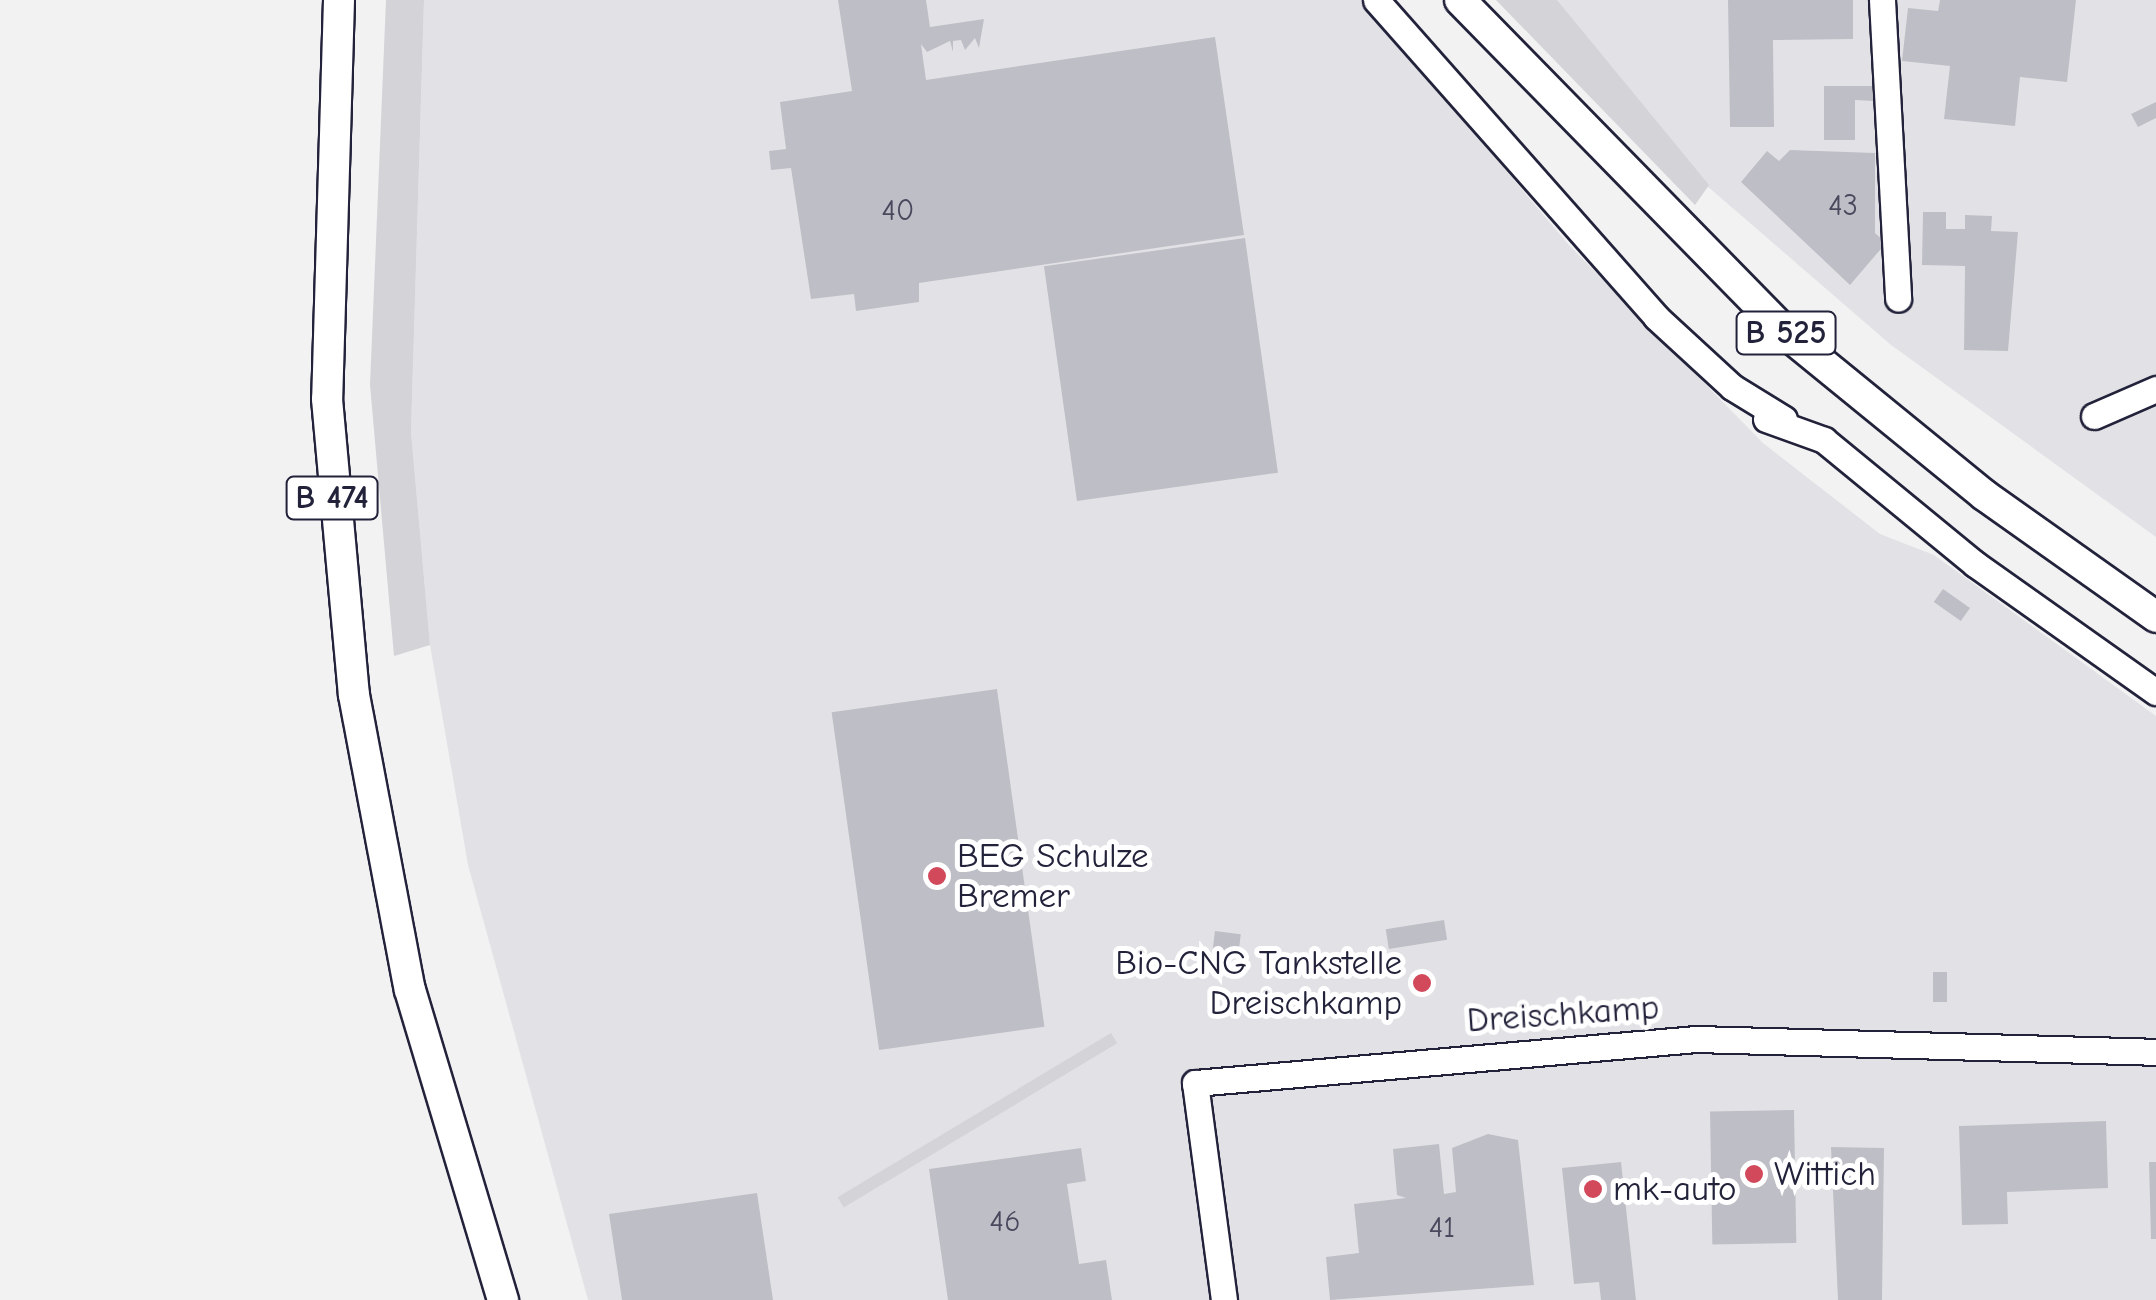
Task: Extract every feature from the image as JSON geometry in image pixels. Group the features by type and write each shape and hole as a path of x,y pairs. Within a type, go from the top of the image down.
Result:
{"main road":[{"name":"B 474","path":"339,0 327,399 354,695 410,990 504,1300"},
{"name":"B 525","path":"1460,0 1788,335 1984,495 2156,617"}],"street":[{"path":"1376,0 1656,318 1784,420 1824,440 1975,564 2156,692"},
{"path":"1882,0 1886,145 1898,299"},
{"path":"2094,416 2156,389"},
{"path":"1753,422 1784,420"},
{"name":"Dreischkamp","path":"1224,1300 1195,1083 1696,1039 2156,1052"}],"shaded area":[{"path":"386,0 424,0 411,432 430,645 394,656 370,385"},
{"path":"424,0 1362,0 1568,244 1763,443 1880,534 1934,555 2156,716 2156,1300 588,1300 468,865 430,645 411,432"},
{"path":"1496,0 1557,0 1709,185 1695,205"},
{"path":"1557,0 2156,0 2156,537 1891,345 1699,179"},
{"path":"1111,1033 1117,1043 844,1208 838,1197"}],"building":[{"path":"838,0 926,0 930,27 984,19 979,48 975,38 965,50 961,40 953,41 953,52 950,41 927,52 921,44 926,80 1215,37 1244,235 919,283 919,302 856,311 854,294 811,299 791,168 771,170 769,151 786,149 780,102 852,91"},
{"path":"1728,0 1853,0 1853,39 1773,40 1774,127 1730,127"},
{"path":"1940,0 2076,0 2067,82 2020,77 2015,126 1944,119 1950,66 1902,61 1908,8 1938,11"},
{"path":"1824,86 1874,86 1874,101 1855,100 1855,140 1824,140"},
{"path":"2156,102 2156,118 2138,127 2131,114"},
{"path":"1790,150 1875,153 1875,233 1886,243 1850,285 1741,182 1767,151 1779,161"},
{"path":"1923,212 1946,212 1946,229 1965,229 1965,215 1992,216 1991,231 2018,232 2008,351 1964,350 1965,266 1922,265"},
{"path":"1245,238 1278,473 1077,501 1044,266"},
{"path":"1943,589 1970,608 1961,621 1934,602"},
{"path":"997,689 1044,1027 879,1050 832,712"},
{"path":"1444,920 1447,940 1389,949 1386,929"},
{"path":"1215,931 1241,934 1238,954 1213,951"},
{"path":"1933,972 1947,972 1947,1002 1933,1002"},
{"path":"1794,1110 1796,1243 1712,1244 1710,1111"},
{"path":"2106,1121 2108,1188 2007,1192 2008,1224 1962,1225 1959,1126"},
{"path":"1488,1134 1518,1140 1534,1285 1330,1300 1326,1257 1359,1253 1354,1204 1406,1198 1397,1195 1393,1149 1439,1144 1444,1194 1456,1192 1452,1148"},
{"path":"1831,1147 1884,1148 1882,1300 1838,1300"},
{"path":"1081,1148 1086,1181 1067,1184 1079,1264 1106,1260 1112,1300 948,1300 929,1169"},
{"path":"1621,1162 1636,1300 1601,1300 1599,1282 1574,1284 1562,1168"},
{"path":"2149,1162 2156,1162 2156,1239 2151,1239"},
{"path":"757,1193 773,1300 622,1300 609,1214"}],"place":[{"name":"BEG Schulze Bremer","path":"937,876"},
{"name":"Bio-CNG Tankstelle Dreischkamp","path":"1422,983"},
{"name":"Wittich","path":"1754,1174"},
{"name":"mk-auto","path":"1593,1189"}]}
